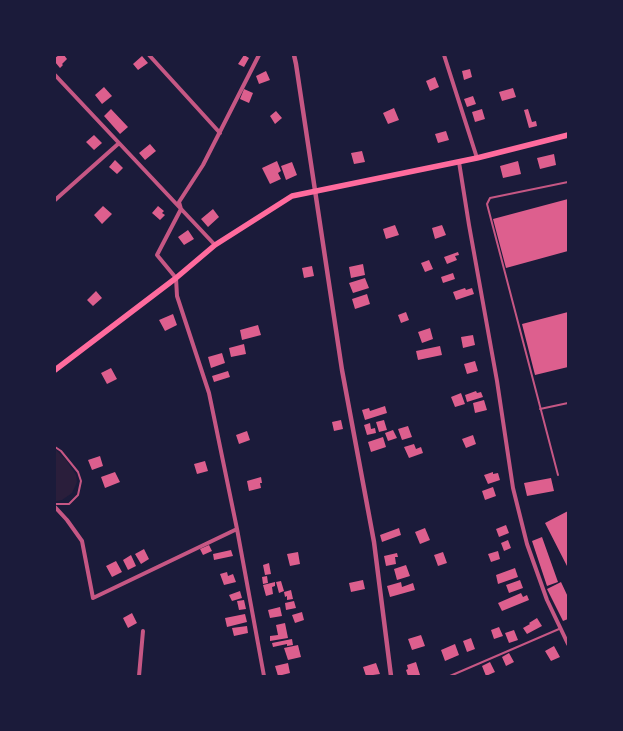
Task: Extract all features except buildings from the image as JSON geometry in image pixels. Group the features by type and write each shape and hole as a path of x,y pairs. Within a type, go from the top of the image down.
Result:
{"main road":[{"path":"55,370 176,278 215,245 292,196 459,162 568,135"}],"street":[{"path":"149,55 220,133"},
{"path":"259,55 203,165 179,202 181,209 157,255 176,278 176,296 209,393 237,529 264,676"},
{"path":"294,55 342,370 374,542 391,676"},
{"path":"444,55 477,158"},
{"path":"55,75 118,144 215,245"},
{"path":"55,200 118,144"},
{"path":"459,162 497,381 513,488 527,544 547,600 568,644"},
{"path":"55,505 82,542 93,598 237,529"},
{"path":"139,676 143,631"}],"lane":[{"path":"558,475 487,204 490,198 568,182"},
{"path":"540,409 568,403"},
{"path":"55,447 61,451 78,472 81,481 78,495 68,504 55,505"},
{"path":"450,676 560,628"}],"shaded area":[{"path":"55,449 66,460 76,475 77,482 72,493 62,500 57,501 55,501"}]}
